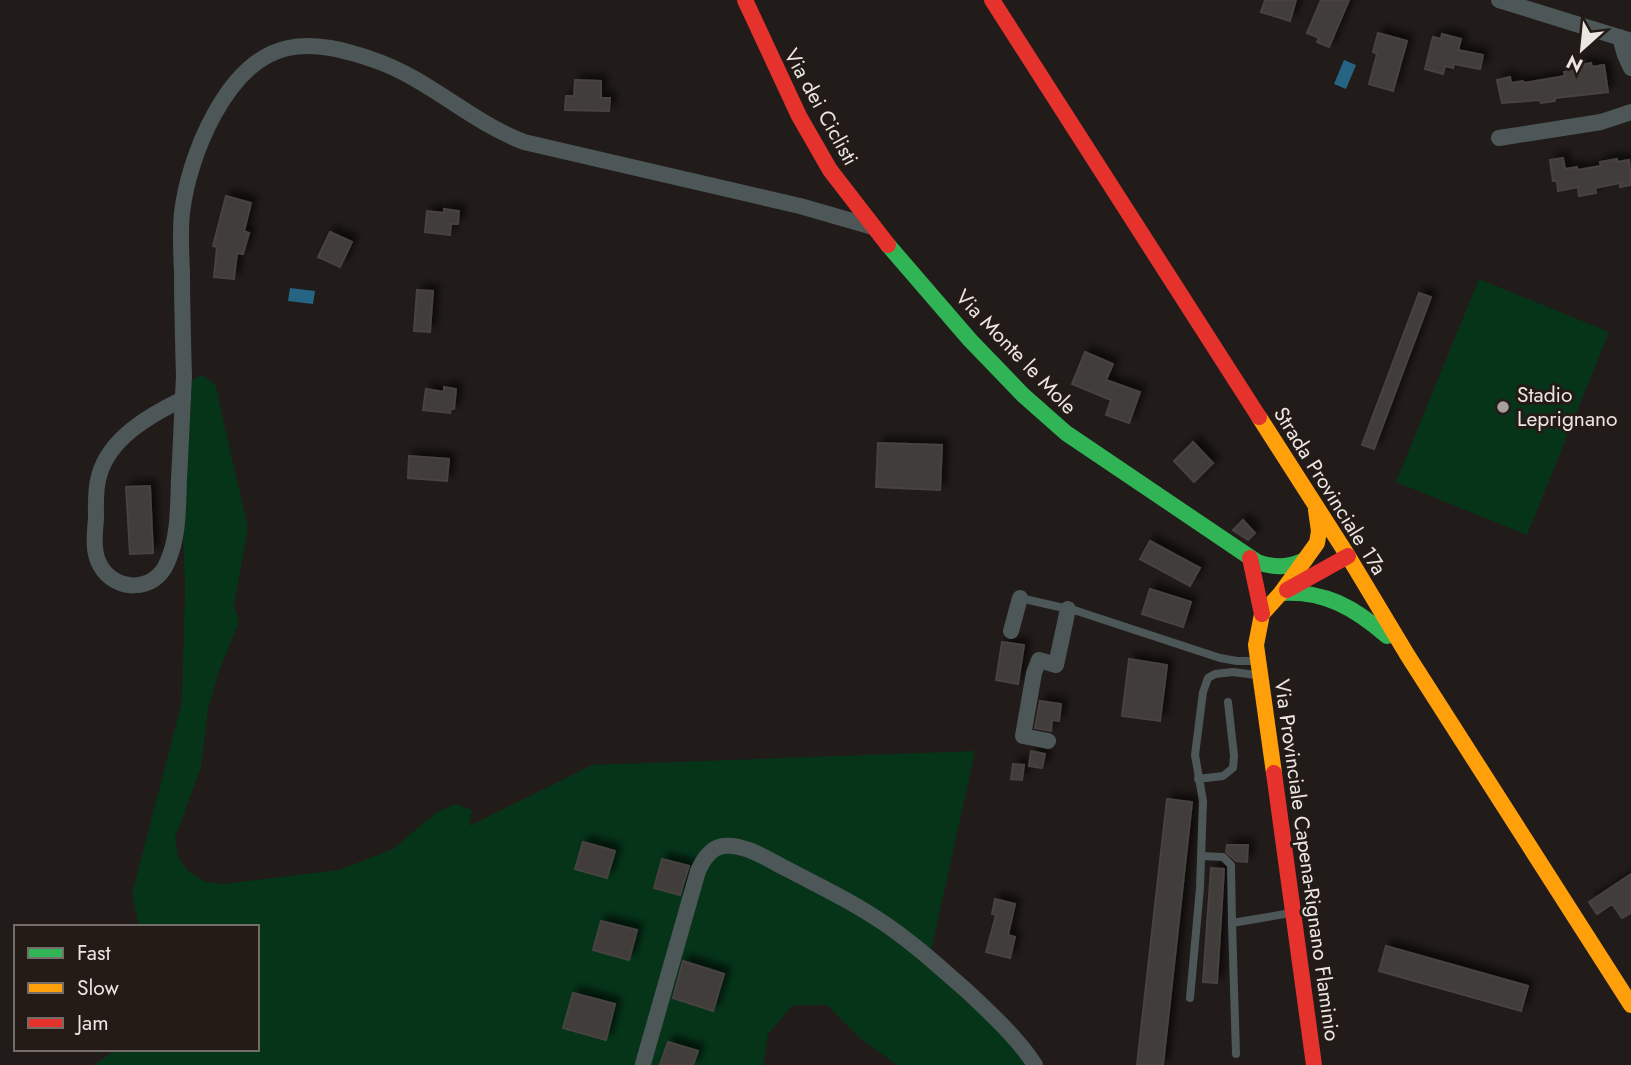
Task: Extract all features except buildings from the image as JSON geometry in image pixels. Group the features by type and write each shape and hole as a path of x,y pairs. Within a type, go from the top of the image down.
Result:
{"street":[{"name":"Via dei Ciclisti","path":"745,0 808,135 840,184 873,227"},
{"name":"Strada Provinciale 17a","path":"992,0 1348,556 1348,578 1408,656 1631,1005"},
{"path":"1499,0 1626,39 1625,55 1631,68"},
{"path":"183,399 156,413 124,437 113,448 101,468 97,489 96,557 106,573 124,584 141,585 153,581 164,569 170,556 177,519 183,399 181,217 193,161 214,114 235,85 262,60 289,48 328,48 380,62 419,80 487,125 524,142 812,209 873,227"},
{"path":"1499,138 1601,122 1631,112"},
{"name":"Via Monte le Mole","path":"873,227 971,340 1048,418 1075,440 1250,558 1271,567 1292,566 1305,560"},
{"path":"1262,614 1313,550 1320,531 1314,504"},
{"path":"1281,593 1348,556"},
{"path":"1250,558 1262,614"},
{"path":"1319,594 1348,578"},
{"path":"1281,593 1296,591 1319,594 1341,601 1360,612 1408,656"},
{"path":"1011,631 1020,598"},
{"path":"1048,741 1023,736 1034,673 1039,660 1056,665 1068,609"},
{"name":"Via Provinciale Capena-Rignano Flaminio","path":"1262,614 1257,634 1258,668 1314,1065"},
{"path":"643,1065 695,877 709,853 727,846 744,849 771,861 889,926 986,1009 1035,1065"}],"lane":[{"name":"Via Provinciale Capena-Rignano Flaminio","path":"1020,598 1068,609 1258,668"},
{"path":"1190,998 1201,856 1203,801 1198,779 1196,746 1203,692 1208,678 1222,672 1258,668"},
{"path":"1198,779 1223,776 1233,768 1228,702"},
{"path":"1201,856 1223,857 1231,865 1236,1054"},
{"path":"1233,923 1294,912"}],"green space":[{"name":"Stadio Leprignano","path":"1479,279 1609,332 1527,535 1396,482"},
{"path":"202,375 215,384 248,528 234,605 239,622 218,674 208,709 201,767 175,838 178,857 189,872 205,882 224,884 339,870 393,849 437,812 455,804 472,810 469,826 592,765 975,751 931,951 1031,1065 897,1065 860,1038 827,1005 793,1005 768,1034 763,1065 94,1065 114,1051 259,1051 259,925 139,925 132,894 182,702 185,588 183,529 191,381"}],"water":[{"path":"1344,60 1356,65 1346,89 1334,84"},
{"path":"290,288 315,291 313,304 288,301"}],"traffic: fast":[{"path":"888,245 970,340 1023,395 1066,433 1257,562 1281,566 1305,560"},
{"path":"1281,593 1311,595 1338,603 1363,617 1387,636"}],"traffic: slow":[{"path":"1259,417 1631,1005"},
{"path":"1274,773 1256,645 1262,614 1281,593 1317,543 1319,531 1316,510"}],"traffic: jam":[{"path":"745,0 799,116 830,170 888,245"},
{"path":"992,0 1259,417"},
{"path":"1287,590 1348,556"},
{"path":"1250,558 1262,614"},
{"path":"1274,773 1314,1065"}],"place":[{"name":"Stadio Leprignano","path":"1503,407"}]}
